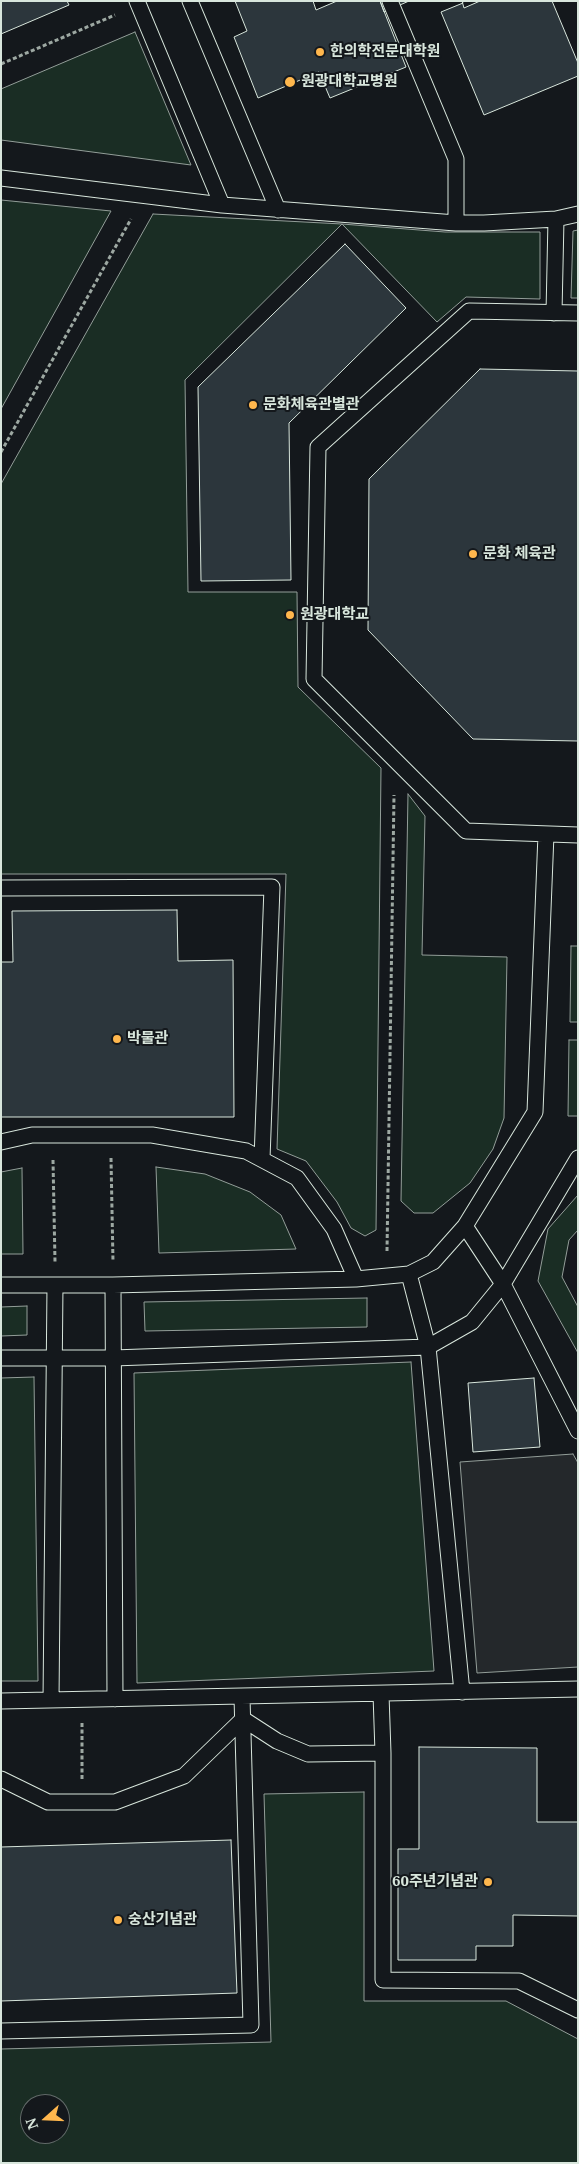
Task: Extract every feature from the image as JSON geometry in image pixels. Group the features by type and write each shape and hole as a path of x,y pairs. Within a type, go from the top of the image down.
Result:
{"lane":[{"path":"190,1 278,210"},
{"path":"390,1 456,159 456,223"},
{"path":"138,3 222,205"},
{"path":"1,178 222,205 456,223 556,218 578,214"},
{"path":"554,313 556,218"},
{"path":"578,313 469,311 318,446 314,679 466,831 578,835"},
{"path":"1,1285 114,1285 356,1279 410,1274 433,1262 465,1226 535,1112 546,834"},
{"path":"1,888 272,887 262,1159"},
{"path":"1,1142 32,1135 152,1135 246,1151 297,1178 334,1229 356,1279"},
{"path":"1,1358 112,1358 428,1347 472,1322 503,1284 578,1158"},
{"path":"465,1226 503,1284 578,1431"},
{"path":"410,1274 428,1347 462,1692"},
{"path":"51,1700 56,1358 55,1285"},
{"path":"114,1285 112,1358 115,1699"},
{"path":"1,1701 578,1689"},
{"path":"381,1694 383,1753 383,1980 519,1981 578,2010"},
{"path":"1,2031 252,2025 242,1697"},
{"path":"243,1719 277,1741 308,1754 383,1753"},
{"path":"1,1779 48,1802 115,1802 184,1776 243,1719"}],"path":[{"path":"1,64 138,3"},
{"path":"1,452 144,196"},
{"path":"387,1276 394,759"},
{"path":"111,1134 114,1285"},
{"path":"52,1135 55,1285"},
{"path":"82,1700 82,1802"}],"green space":[{"path":"135,32 191,165 1,140 1,89"},
{"path":"1,200 111,211 1,409"},
{"path":"153,214 342,224 185,380 188,592 297,592 298,687 381,768 376,1230 365,1236 351,1228 337,1202 306,1161 277,1149 286,874 1,874 1,484"},
{"path":"342,224 445,232 540,232 540,299 466,297 437,322"},
{"path":"578,230 578,298 571,298 573,231"},
{"path":"408,794 425,816 422,955 507,957 504,1118 493,1149 470,1183 433,1213 414,1213 401,1201"},
{"path":"571,946 578,946 578,1022 570,1022"},
{"path":"569,1040 578,1040 578,1116 568,1116"},
{"path":"156,1167 205,1174 250,1192 281,1215 296,1249 159,1253"},
{"path":"22,1168 23,1254 1,1254 1,1172"},
{"path":"578,1195 578,1230 569,1240 562,1277 578,1307 578,1353 538,1281 548,1229"},
{"path":"367,1298 367,1327 145,1331 144,1302"},
{"path":"27,1306 27,1335 1,1336 1,1307"},
{"path":"411,1362 434,1671 137,1683 134,1373"},
{"path":"34,1377 38,1681 1,1681 1,1378"},
{"path":"364,1792 364,2001 506,2001 578,2039 578,2163 1,2163 1,2049 271,2042 264,1794"}],"shaded area":[{"path":"573,1454 578,1463 578,1667 477,1673 460,1462"}],"building":[{"path":"1,1 67,1 69,5 1,34"},
{"name":"한의학전문대학원","path":"235,1 380,1 406,67 330,98 319,72 258,98 234,37 247,31"},
{"path":"313,1 337,1 316,10"},
{"path":"380,1 409,1 384,12"},
{"path":"462,1 552,1 578,63 578,76 484,115 441,12 463,3"},
{"path":"462,1 480,1 464,8"},
{"name":"문화체육관별관","path":"345,244 406,308 289,423 291,580 201,581 198,387"},
{"name":"문화 체육관","path":"480,369 578,371 578,741 473,739 368,630 369,479"},
{"name":"박물관","path":"177,910 178,961 233,960 234,1117 1,1117 1,962 13,962 12,911"},
{"path":"534,1378 540,1447 473,1452 468,1383"},
{"name":"60주년기념관","path":"419,1747 537,1748 537,1822 578,1822 578,1916 513,1915 513,1946 476,1946 476,1960 398,1960 398,1849 419,1849"},
{"name":"숭산기념관","path":"231,1840 237,1993 1,2001 1,1847"}],"place":[{"name":"한의학전문대학원","path":"320,52"},
{"name":"원광대학교병원","path":"290,82"},
{"name":"문화체육관별관","path":"253,405"},
{"name":"문화 체육관","path":"473,554"},
{"name":"원광대학교","path":"290,615"},
{"name":"박물관","path":"117,1039"},
{"name":"60주년기념관","path":"488,1882"},
{"name":"숭산기념관","path":"118,1920"}]}
